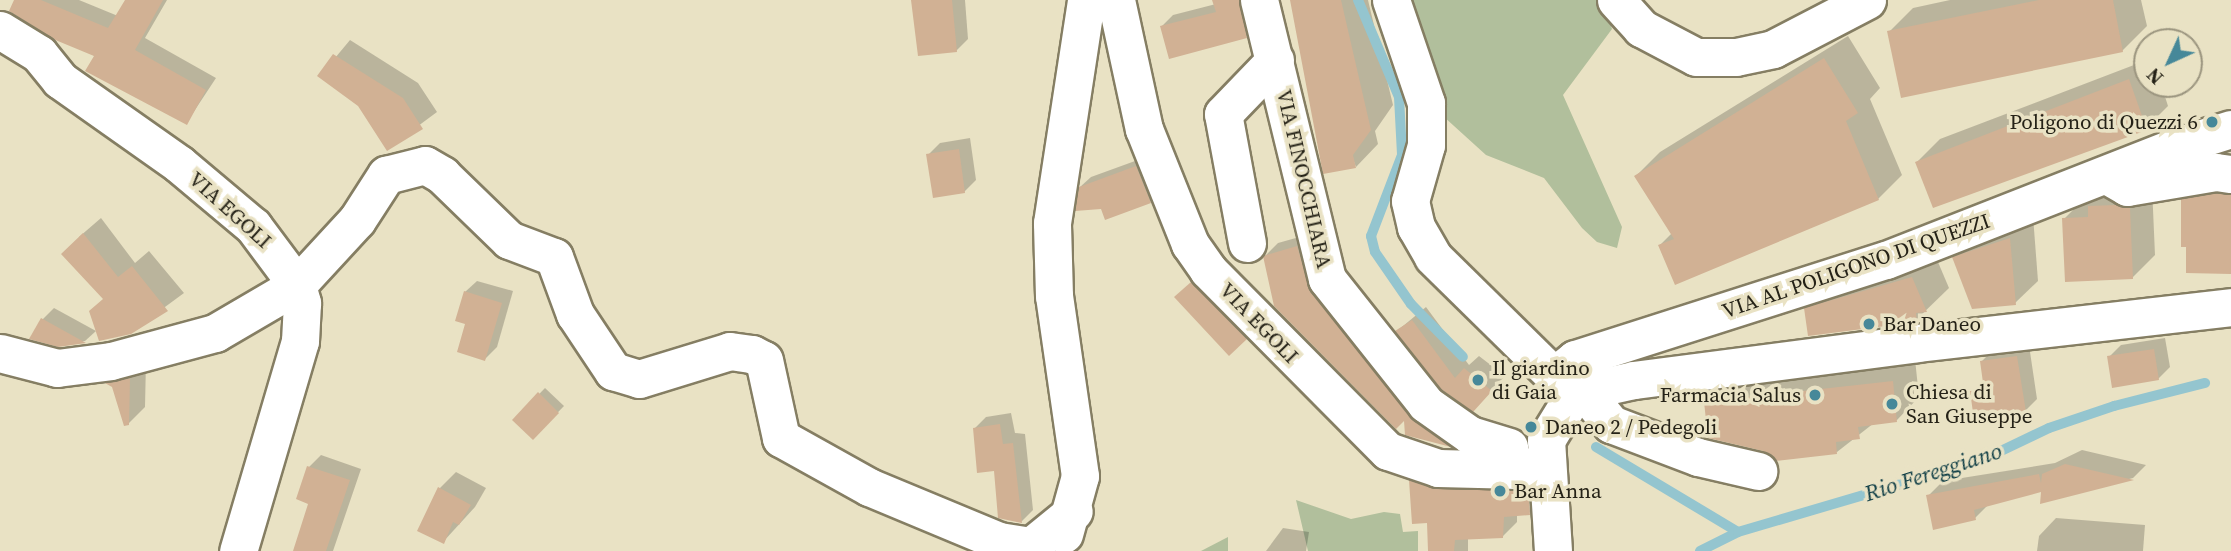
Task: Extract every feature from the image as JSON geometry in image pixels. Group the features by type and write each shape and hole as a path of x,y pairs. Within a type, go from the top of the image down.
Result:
{"street":[{"path":"1053,551 1074,510 1080,476 1054,296 1052,223 1061,139 1086,0"},
{"name":"VIA EGOLI","path":"1115,0 1144,129 1190,244 1208,270 1388,451 1438,468 1519,470 1520,465 1487,442"},
{"name":"VIA FINOCCHIARA","path":"1259,0 1327,279 1426,404 1487,442 1508,447 1546,440"},
{"path":"1391,0 1426,103 1426,145 1410,201 1416,227 1433,257 1611,424 1698,457 1758,471"},
{"path":"1616,0 1642,29 1696,57 1736,57 1773,49 1867,0"},
{"name":"VIA EGOLI","path":"0,30 39,54 60,80 179,164 253,226 297,285 302,303 300,341 238,551"},
{"path":"1247,243 1223,114 1275,60"},
{"name":"VIA AL POLIGONO DI QUEZZI","path":"1570,388 1574,359 1612,345 1748,307 1886,260 2106,174 2231,129"},
{"path":"0,353 57,368 111,361 215,333 297,285 357,220 386,175 425,165 442,175 509,240 554,257 575,314 613,371 639,379 730,351 752,354 764,360 781,438 869,487 999,541 1031,545 1074,510"},
{"path":"2106,174 2127,187 2216,172 2231,174"},
{"path":"1570,388 1890,346 2231,307"},
{"path":"1552,544 1546,440 1570,388"}],"green space":[{"path":"1407,0 1602,0 1612,29 1563,95 1622,227 1617,248 1597,242 1582,228 1544,178 1486,155 1443,116"},
{"path":"1296,500 1351,519 1384,512 1400,514 1403,532 1418,531 1418,551 1308,551"},
{"path":"1228,537 1228,551 1201,551"}],"building":[{"path":"14,0 41,0 108,28 125,0 163,0 135,50 206,90 187,125 85,71 94,56 53,39 9,11"},
{"path":"911,0 952,0 957,52 918,56"},
{"path":"1212,0 1239,0 1247,38 1169,59 1160,26 1216,12"},
{"path":"1290,0 1341,0 1371,130 1353,155 1356,168 1323,174"},
{"path":"2039,0 2113,0 2123,52 1901,98 1887,31"},
{"path":"333,54 403,98 423,129 387,151 358,106 317,76"},
{"path":"1824,58 1858,113 1846,121 1879,200 1675,285 1658,245 1674,239 1634,176"},
{"path":"2129,79 2133,98 2136,98 2147,130 1933,208 1915,162"},
{"path":"959,149 965,193 933,198 926,154"},
{"path":"1136,166 1151,203 1105,220 1101,209 1075,211 1079,187"},
{"path":"2216,193 2231,195 2231,274 2186,273 2186,247 2181,247 2181,199"},
{"path":"2117,205 2130,208 2133,279 2065,282 2062,218 2088,217 2088,206"},
{"path":"83,233 118,277 132,266 168,311 131,334 99,341 89,311 103,299 61,254"},
{"path":"2010,238 2016,305 1972,309 1952,257"},
{"path":"1297,246 1311,292 1410,417 1451,447 1405,435 1404,421 1396,429 1274,306 1263,256"},
{"path":"1912,277 1927,312 1916,313 1917,322 1808,336 1804,308"},
{"path":"1191,282 1247,339 1229,356 1174,297"},
{"path":"464,291 502,303 485,361 457,352 465,324 455,321"},
{"path":"41,318 86,343 58,347 29,339"},
{"path":"1412,320 1455,378 1464,368 1492,391 1473,412 1441,389 1395,331"},
{"path":"2154,349 2159,380 2112,388 2107,356"},
{"path":"2017,356 2026,412 1974,420 1970,391 1984,390 1980,361"},
{"path":"130,378 129,425 124,426 112,387 105,383"},
{"path":"1893,381 1897,422 1858,427 1860,439 1836,442 1837,454 1775,461 1763,451 1708,438 1704,402"},
{"path":"538,392 559,413 533,440 512,420"},
{"path":"1000,424 1003,444 1013,443 1022,523 998,518 994,471 977,473 973,428"},
{"path":"2065,464 2134,480 2040,504 2041,492 1974,510 1976,520 1933,530 1926,495 2039,474 2041,483 2042,474"},
{"path":"307,466 350,480 326,551 293,551 308,504 296,499"},
{"path":"1409,480 1437,489 1528,489 1530,515 1504,517 1503,538 1455,540 1454,551 1428,551 1427,523 1412,524"},
{"path":"438,487 471,505 459,525 453,522 444,544 417,531"}],"waterway":[{"path":"1358,0 1399,97 1402,155 1371,236 1375,252 1411,304 1463,357"},
{"name":"Rio Fereggiano","path":"1700,551 1738,532 1980,461 2049,428 2114,406 2205,383"},
{"path":"1596,447 1738,532"}],"place":[{"name":"Poligono di Quezzi 6","path":"2212,122"},
{"name":"Bar Daneo","path":"1869,324"},
{"name":"Il giardino di Gaia","path":"1478,380"},
{"name":"Farmacia Salus","path":"1815,395"},
{"name":"Chiesa di San Giuseppe","path":"1892,404"},
{"name":"Daneo 2 / Pedegoli","path":"1531,427"},
{"name":"Bar Anna","path":"1500,491"}]}
